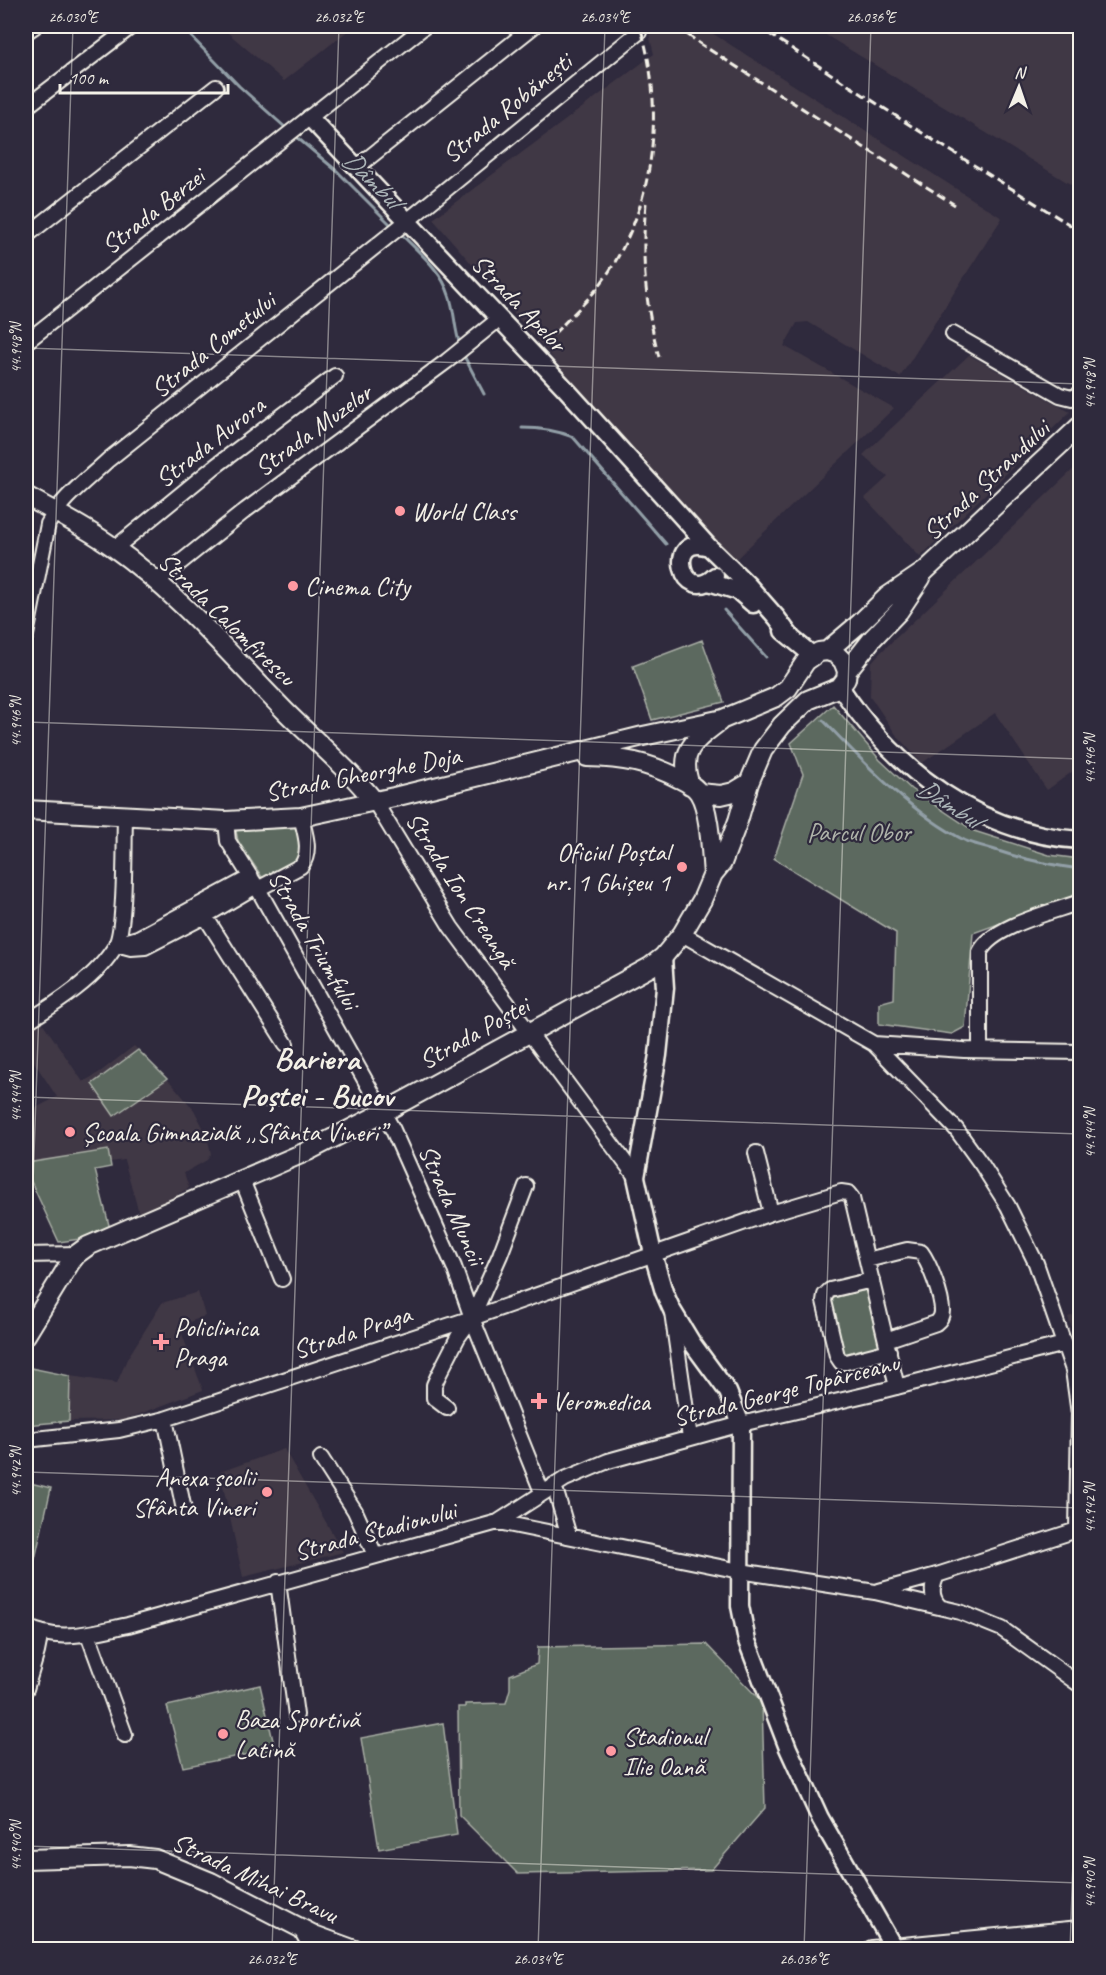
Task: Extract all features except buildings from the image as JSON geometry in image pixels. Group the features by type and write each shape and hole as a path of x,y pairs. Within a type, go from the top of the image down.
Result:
{"main road":[{"name":"Strada Ștrandului","path":"820,653 861,623 888,596 925,571 1080,426"},
{"name":"Strada Calomfirescu","path":"26,496 115,548 156,582 363,787 375,802"},
{"name":"Strada Ștrandului","path":"844,679 873,638 899,611 925,571"},
{"path":"820,653 836,654 843,662 844,679"},
{"name":"Strada Gheorghe Doja","path":"26,810 226,821 301,816 375,802 723,719 776,697 788,688 802,667 820,653"},
{"name":"Strada Poștei","path":"26,1335 77,1254 88,1246 308,1151 634,977 663,957 682,934 702,900 713,874 726,855 749,783 764,750 782,725 808,700 844,679"},
{"name":"Strada Gheorghe Doja","path":"695,789 685,762 690,747 723,719"},
{"name":"Strada Gheorghe Doja","path":"564,756 637,761 661,769 695,789"},
{"path":"695,789 721,795 734,792 749,783"},
{"name":"Strada Poștei","path":"695,789 708,829 713,874"},
{"name":"Strada Mihai Bravu","path":"26,1859 129,1856 155,1859 211,1882 334,1943 355,1950"},
{"path":"872,1950 964,1945 1080,1930"}],"street":[{"path":"26,32 35,26"},
{"path":"26,107 132,26"},
{"name":"Strada Berzei","path":"26,342 284,140 425,26"},
{"path":"356,168 534,26"},
{"name":"Strada Robănești","path":"397,229 639,32"},
{"path":"26,236 216,87"},
{"name":"Strada Apelor","path":"306,122 356,168 397,229 499,319 689,524 707,549"},
{"name":"Strada Cometului","path":"54,512 108,460 397,229"},
{"name":"Strada Muzelor","path":"156,582 246,510 447,361 499,319"},
{"path":"953,334 1060,395 1072,398 1080,394"},
{"name":"Strada Aurora","path":"115,548 213,468 336,376"},
{"path":"26,635 44,539 54,512"},
{"path":"791,637 748,585 707,549 688,549 682,558 682,570 685,576 693,582 709,582 738,591 773,624 791,637 820,653"},
{"path":"707,549 720,562 718,573 709,582"},
{"path":"844,679 873,731 914,772 932,786 960,803 1001,822 1046,836 1080,840"},
{"name":"Strada Ion Creangă","path":"375,802 451,927 636,1177"},
{"path":"116,944 138,938 255,884 301,866 308,854 301,816"},
{"path":"26,1022 77,987 97,969 116,944 122,908 125,817"},
{"name":"Strada Triumfului","path":"226,821 228,841 255,884 384,1112"},
{"path":"116,944 131,948 145,947 205,916 255,884"},
{"path":"980,1050 980,952 983,945 999,932 1080,902"},
{"path":"205,916 286,1044"},
{"path":"682,934 874,1044 956,1129 1008,1206 1036,1263 1064,1344 1077,1392 1079,1414 1079,1529 937,1575 875,1592"},
{"path":"663,957 665,988 658,1055 636,1177 653,1254 672,1310 692,1343 728,1392 741,1424 740,1606 744,1632 788,1748 820,1818 894,1948"},
{"path":"874,1044 1080,1053"},
{"name":"Strada Muncii","path":"384,1112 454,1267 472,1318 569,1536"},
{"path":"756,1153 771,1213"},
{"path":"242,1180 282,1279"},
{"path":"447,1408 434,1398 434,1385 458,1337 472,1318 500,1255 526,1186"},
{"name":"Strada Praga","path":"26,1440 119,1430 165,1419 472,1318 771,1213 833,1194 848,1193 852,1198 867,1260"},
{"path":"872,1280 830,1290 825,1295 824,1301 837,1356 841,1362 887,1346 936,1323 942,1313 941,1302 926,1259 921,1252 907,1250 867,1260 872,1280 887,1346 897,1387"},
{"path":"26,1255 77,1254"},
{"path":"672,1310 690,1438"},
{"name":"Strada George Topârceanu","path":"498,1522 548,1488 592,1466 741,1424 1064,1344"},
{"path":"165,1419 184,1510"},
{"path":"321,1458 365,1530 375,1555"},
{"name":"Strada Stadionului","path":"30,1629 70,1635 88,1634 128,1625 498,1522 740,1571 875,1592 939,1606 976,1617 1002,1629 1080,1685"},
{"path":"937,1575 933,1583 932,1595 939,1606"},
{"path":"278,1582 296,1715"},
{"path":"26,1689 37,1652 30,1629"},
{"path":"88,1634 125,1736"},
{"path":"299,1927 312,1950"}],"shaded area":[{"path":"220,26 354,26 284,81"},
{"path":"647,26 701,26 1002,218 900,377 808,322 797,323 784,346 894,408 734,561 624,441 433,219 654,54"},
{"path":"811,26 1080,26 1080,190"},
{"path":"969,355 1070,412 920,557 865,498 888,477 863,455"},
{"path":"1080,463 1080,766 1047,790 995,713 922,763 897,736 870,696 871,663"},
{"name":"Școala Gimnazială ,,Sfânta Vineri”","path":"42,1022 83,1082 134,1046 173,1085 194,1110 206,1133 211,1154 207,1160 184,1173 189,1188 178,1196 139,1213 124,1160 110,1162 111,1167 95,1170 80,1239 59,1242 26,1167 26,1113 57,1097 26,1050 26,1031"},
{"name":"Policlinica Praga","path":"198,1292 205,1316 179,1326 203,1390 124,1420 69,1421 70,1376 117,1383 127,1359 162,1303"},
{"path":"1080,1313 1080,1352 1068,1317"},
{"name":"Anexa școlii Sfânta Vineri","path":"284,1449 343,1552 243,1577 220,1472"}],"green space":[{"path":"702,640 724,702 652,720 633,666"},
{"name":"Parcul Obor","path":"833,705 880,760 911,789 974,831 1049,855 1080,859 1080,895 973,933 965,1027 952,1034 879,1024 879,1003 894,999 896,933 774,859 803,774 791,743"},
{"path":"298,821 303,844 301,859 264,880 238,841 236,831 244,827"},
{"path":"138,1050 167,1079 114,1116 92,1084"},
{"path":"108,1150 111,1167 95,1170 110,1229 80,1239 59,1242 28,1175 27,1163"},
{"path":"866,1290 880,1347 843,1356 829,1299"},
{"path":"26,1367 70,1376 69,1421 26,1425"},
{"path":"26,1482 51,1488 35,1559 26,1556"},
{"name":"Stadionul Ilie Oană","path":"706,1644 762,1702 765,1808 711,1870 518,1874 459,1815 458,1707 465,1707 465,1704 506,1703 510,1689 510,1675 537,1664 538,1647"},
{"name":"Baza Sportivă Latină","path":"260,1685 275,1749 183,1767 167,1706"},
{"path":"443,1723 457,1835 379,1849 361,1738"}],"waterway":[{"name":"Dâmbul","path":"181,26 239,86 287,129"},
{"name":"Dâmbul","path":"294,135 338,172 393,227"},
{"name":"Dâmbul","path":"400,233 428,261 445,286 451,301 460,345"},
{"name":"Dâmbul","path":"463,354 484,394"},
{"name":"Dâmbul","path":"522,428 548,430 573,437 666,544"},
{"name":"Dâmbul","path":"724,610 766,657"},
{"name":"Dâmbul","path":"823,720 890,786 946,830 969,842 1014,856 1080,869"}],"railway":[{"path":"554,334 595,291 615,262 631,231 642,198 650,164 653,94 640,26"},
{"path":"676,26 699,43 955,205"},
{"path":"757,26 930,138 1080,231"},
{"path":"646,203 645,280 650,318 659,357"}],"place":[{"name":"World Class","path":"400,511"},
{"name":"Cinema City","path":"293,586"},
{"name":"Oficiul Poștal nr. 1 Ghișeu 1","path":"682,867"},
{"name":"Școala Gimnazială ,,Sfânta Vineri”","path":"70,1132"},
{"name":"Policlinica Praga","path":"161,1342"},
{"name":"Veromedica","path":"539,1401"},
{"name":"Anexa școlii Sfânta Vineri","path":"267,1492"},
{"name":"Baza Sportivă Latină","path":"223,1734"},
{"name":"Stadionul Ilie Oană","path":"611,1751"}],"district":[{"name":"Bariera Poștei - Bucov","path":"317,1076"}]}
